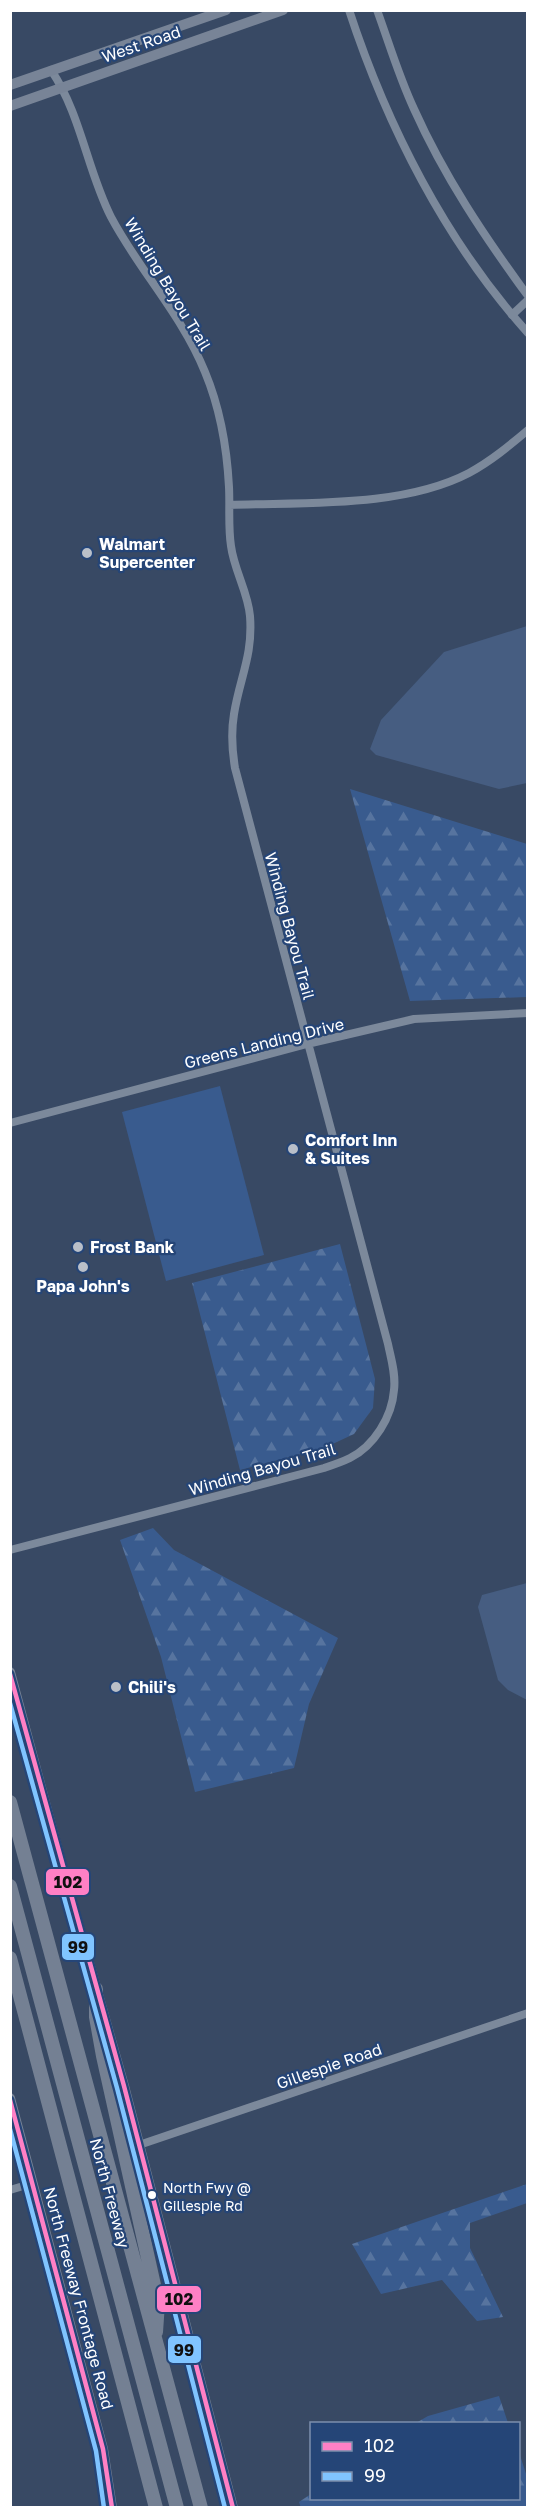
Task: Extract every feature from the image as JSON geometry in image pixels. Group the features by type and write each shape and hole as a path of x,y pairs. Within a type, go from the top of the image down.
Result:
{"highway":[{"name":"North Freeway","path":"10,1802 201,2508"},
{"name":"North Freeway","path":"10,1886 177,2508"},
{"path":"10,1958 156,2508"},
{"path":"96,1989 96,2017 103,2056 158,2303 155,2343"},
{"path":"144,2508 145,2472"}],"main road":[{"name":"West Road","path":"10,85 226,10"},
{"name":"West Road","path":"10,106 283,10"},
{"path":"10,1672 139,2145 233,2508"},
{"name":"North Freeway Frontage Road","path":"10,2098 103,2449 112,2508"}],"street":[{"path":"349,10 375,84 430,195 512,315 528,333"},
{"path":"377,10 413,107 451,183 528,298 512,315"},
{"name":"Winding Bayou Trail","path":"10,1550 324,1468 351,1458 368,1446 380,1432 394,1392 394,1371 232,751 234,711 248,663 251,638 249,612 231,545 227,458 221,426 205,373 177,317 111,216 99,189 63,87 51,70"},
{"path":"230,505 374,499 404,495 468,474 501,453 528,430"},
{"name":"Greens Landing Drive","path":"10,1124 307,1044 414,1020 528,1012"},
{"name":"Gillespie Road","path":"139,2145 528,2013"},
{"path":"10,2190 33,2183"}],"green space":[{"path":"350,789 527,844 527,997 410,1001"},
{"path":"220,1086 264,1255 166,1281 122,1112"},
{"path":"340,1244 375,1379 373,1408 354,1434 324,1448 240,1470 192,1283"},
{"path":"153,1528 174,1550 338,1638 309,1704 294,1768 195,1792 161,1657 120,1540"},
{"path":"527,2184 527,2203 470,2223 470,2248 503,2317 477,2321 442,2280 381,2294 352,2244"},
{"path":"499,2396 508,2422 418,2422 428,2416"},
{"path":"520,2455 527,2477 527,2507 301,2508 299,2502 310,2495 310,2500 520,2500"}],"shaded area":[{"path":"527,626 527,783 499,789 376,755 370,749 381,720 444,652"},
{"path":"528,1583 527,1700 508,1690 498,1680 478,1607 482,1595"}],"transit line":[{"name":"102","path":"10,1674 124,2086 233,2508"},
{"name":"99","path":"10,1703 117,2088 225,2508"},
{"name":"102","path":"10,2100 103,2449 112,2508"},
{"name":"99","path":"10,2129 96,2451 104,2508"}],"place":[{"name":"Walmart Supercenter","path":"87,553"},
{"name":"Comfort Inn & Suites","path":"293,1149"},
{"name":"Frost Bank","path":"78,1247"},
{"name":"Papa John's","path":"83,1267"},
{"name":"Chili's","path":"116,1687"},
{"name":"North Fwy @ Gillespie Rd","path":"152,2195"}]}
